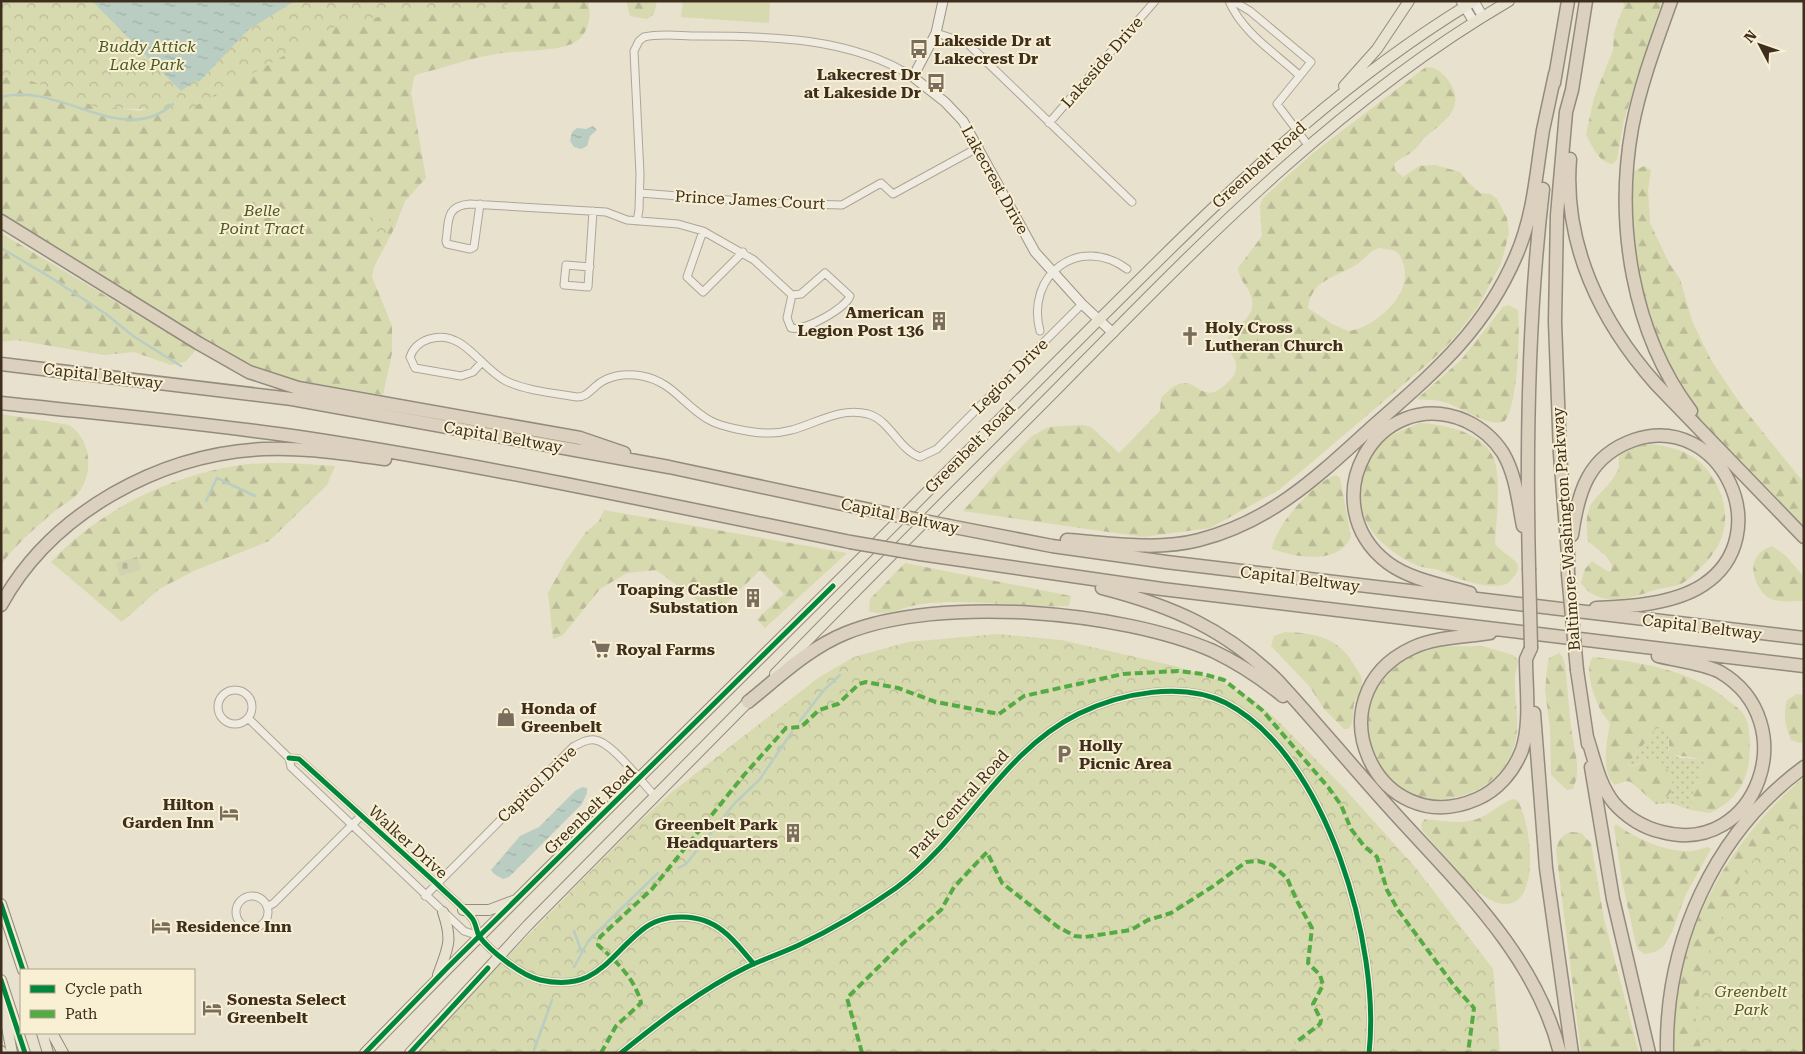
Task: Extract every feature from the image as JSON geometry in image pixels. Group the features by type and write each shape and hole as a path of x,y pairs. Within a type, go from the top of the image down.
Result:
{"highway":[{"name":"Baltimore-Washington Parkway","path":"1568,1 1555,74 1541,208 1532,330 1528,455 1531,648 1535,737 1546,868 1572,1053"},
{"name":"Baltimore-Washington Parkway","path":"1586,1 1572,90 1566,112 1560,171 1555,268 1557,382 1568,574 1577,670 1593,790 1613,899 1650,1053"},
{"path":"1671,1 1648,66 1632,127 1626,188 1628,249 1640,305 1658,353 1682,400 1715,444"},
{"path":"989,534 1143,546 1171,545 1197,541 1240,527 1275,509 1307,486 1452,355 1481,320 1494,299 1517,254 1527,225 1534,196 1543,130 1555,74"},
{"path":"1572,90 1573,112 1569,171 1571,200 1576,232 1589,280 1602,312 1633,358 1804,537"},
{"path":"1,221 198,344 249,372 298,388 580,438 669,467"},
{"name":"Capital Beltway","path":"1,364 292,399 669,467 989,534 1166,562 1804,638"},
{"name":"Capital Beltway","path":"1,403 303,438 522,476 850,542 1044,574 1804,666"},
{"path":"1498,602 1411,576 1390,564 1372,549 1360,529 1353,505 1354,481 1366,451 1387,430 1417,416 1448,416 1478,428 1496,444 1510,467 1529,563"},
{"path":"1545,608 1611,608 1678,596 1701,586 1723,566 1734,545 1738,516 1733,487 1727,475 1714,459 1692,444 1671,438 1652,436 1624,444 1596,464 1581,490 1568,555"},
{"path":"1,606 34,560 70,524 92,508 146,476 202,458 264,449 290,449 522,476"},
{"path":"1044,574 1141,598 1203,624 1243,649 1261,664 1294,697 1329,740 1504,937 1535,986 1547,1012 1560,1053"},
{"path":"748,702 826,643 871,625 898,618 934,614 981,612 1033,614 1091,620 1132,628 1174,638 1213,651 1235,662 1271,686 1329,740"},
{"path":"1504,631 1427,643 1413,647 1389,662 1374,679 1364,699 1361,712 1363,744 1377,774 1397,793 1422,804 1455,805 1482,797 1503,781 1517,760 1525,739 1526,659 1531,648"},
{"path":"1587,736 1600,778 1614,803 1638,822 1669,834 1698,834 1729,820 1746,806 1755,792 1766,765 1766,738 1760,712 1747,694 1732,680 1712,668 1597,642"},
{"path":"1667,1053 1668,1017 1673,974 1684,934 1700,894 1718,860 1744,824 1771,795 1804,767"}],"main road":[{"path":"1328,104 1377,49 1409,1"},
{"name":"Greenbelt Road","path":"410,1053 500,955 864,582 1264,183 1308,145 1384,85 1478,19 1509,1"},
{"name":"Greenbelt Road","path":"365,1053 437,978 1231,189 1296,129 1412,41 1468,3"},
{"path":"463,910 489,910 516,900"},
{"path":"1,904 23,969"},
{"path":"437,978 448,946 449,932 443,912"},
{"path":"1,980 25,1053"},
{"path":"1,995 12,1053"},
{"path":"42,1034 48,1053"},
{"path":"53,1034 63,1053"}],"street":[{"path":"913,77 936,33 943,1"},
{"name":"Lakeside Drive","path":"1048,123 1155,1"},
{"path":"1229,1 1234,14 1248,30 1300,75"},
{"path":"1233,1 1250,11 1310,62 1277,104 1308,145"},
{"path":"1468,3 1478,19"},
{"name":"Lakeside Drive","path":"936,33 967,43 1132,202"},
{"name":"Lakecrest Drive","path":"640,193 634,52 639,41 649,36 758,38 822,44 870,56 913,77 959,115 979,147 1024,234 1053,273 1112,333"},
{"name":"Prince James Court","path":"640,193 766,203 842,205 881,183 893,194 979,147"},
{"path":"637,221 640,193"},
{"path":"480,204 474,247 470,249 447,244 451,210 460,204 480,204 606,212 637,221 678,224 703,231 743,252 792,295 801,294 825,273 850,296 844,305 815,323 796,330 790,327 786,318 792,295"},
{"path":"590,267 566,265 564,285 588,287 590,267 593,211"},
{"path":"703,231 687,277 703,292 743,252"},
{"path":"1040,331 1037,316 1037,300 1043,284 1068,261 1083,256 1107,258 1127,269"},
{"name":"Legion Drive","path":"482,362 495,374 512,383 577,398 586,395 607,378 642,376 670,386 712,422 764,433 788,432 810,425 832,414 862,413 870,415 881,422 916,455 925,456 937,449 1082,304"},
{"path":"445,338 458,342 482,362 473,372 461,376 414,368 410,357 414,349 423,342 445,338"},
{"path":"234,691 247,695 252,707 248,718 239,724 225,720 219,711 222,696 234,691"},
{"name":"Park Central Road","path":"621,1053 649,1030 704,992 754,964 842,924 898,887 923,865 1022,753 1059,725 1095,707 1135,695 1169,692 1200,694 1224,703 1249,718 1267,733 1285,755 1317,807 1342,864 1361,927 1370,994 1369,1053"},
{"name":"Walker Drive","path":"248,718 289,758 291,767 425,896 464,931 480,936"},
{"name":"Capitol Drive","path":"425,896 581,742 596,740 601,742 654,796"},
{"name":"Walker Drive","path":"289,758 299,759 474,920 480,936 500,955 517,970 533,978 556,982 572,982 588,977 604,968 646,927 666,919 685,917 707,922 720,929 732,939 754,964"},
{"path":"266,907 274,904 361,816"},
{"path":"245,897 259,898 266,907 267,916 257,926 247,927 236,916 237,906 245,897"}],"green space":[{"name":"Buddy Attick Lake Park","path":"1,1 511,1 501,10 404,11 335,27 188,110 99,108 19,76 1,78"},
{"name":"Belle Point Tract","path":"295,1 588,1 590,12 588,24 584,34 575,42 559,48 486,56 418,74 414,77 411,92 426,178 405,201 395,227 374,267 372,277 392,326 392,353 383,395 290,379 251,365 202,338 1,213 1,70 21,69 107,107 140,111 157,106"},
{"path":"626,1 657,1 654,14 647,19 630,16"},
{"path":"683,1 770,3 769,23 681,17"},
{"path":"1623,1 1662,1 1624,120 1617,159 1613,164 1604,161 1600,157 1593,149 1586,134 1594,98 1613,50 1614,32 1624,6"},
{"path":"1426,67 1437,70 1448,80 1454,92 1455,101 1449,115 1411,153 1394,164 1395,170 1403,177 1419,166 1435,165 1460,172 1480,193 1491,194 1497,199 1507,218 1509,233 1501,264 1477,308 1455,337 1431,361 1279,490 1210,528 1143,537 963,511 1032,436 1049,427 1082,425 1091,427 1119,453 1160,411 1161,398 1174,387 1183,383 1189,384 1208,393 1220,389 1228,382 1236,370 1236,365 1225,341 1247,318 1251,312 1252,305 1252,298 1240,277 1238,268 1262,236 1260,206 1263,198 1313,153","holes":["1379,248 1393,250 1398,253 1403,263 1405,274 1403,286 1398,297 1380,316 1370,323 1348,331 1332,324 1308,308 1310,299 1319,285 1357,264 1372,251"]},
{"path":"1644,166 1651,170 1648,190 1650,223 1669,263 1680,279 1692,321 1711,360 1741,405 1804,483 1804,537 1715,443 1682,400 1669,376 1628,249 1632,176 1634,171"},
{"path":"375,209 388,214 391,219 386,234 372,231 369,225 371,210"},
{"path":"1,233 196,350 185,362 171,365 134,352 104,355 16,340 1,342"},
{"path":"1508,305 1518,310 1519,335 1513,400 1505,421 1499,423 1483,420 1451,404 1417,399 1461,360 1503,307"},
{"path":"1,414 69,425 76,431 86,447 88,466 84,484 77,495 33,530 1,565"},
{"path":"1420,423 1441,425 1464,432 1474,437 1491,452 1495,462 1498,482 1495,544 1518,565 1518,570 1507,584 1499,586 1482,585 1415,564 1402,558 1386,546 1366,522 1361,508 1359,493 1365,464 1373,451 1385,440 1397,432"},
{"path":"1651,444 1679,450 1688,454 1709,472 1715,481 1724,504 1725,516 1722,537 1710,557 1692,576 1681,584 1626,598 1606,599 1588,591 1581,583 1585,569 1592,561 1607,571 1611,571 1612,565 1606,556 1588,541 1587,515 1594,500 1612,480 1618,470 1620,454 1632,447"},
{"path":"290,463 335,466 327,485 269,541 196,570 159,589 122,622 51,562 93,525 141,496 167,485 221,469 248,464"},
{"path":"1336,475 1340,478 1351,537 1345,546 1326,556 1315,557 1292,555 1272,549 1280,529 1297,506 1317,486"},
{"path":"604,510 847,553 765,628 757,619 784,594 760,570 716,614 656,570 627,573 600,589 563,635 553,639 548,593 565,562 586,532 599,521"},
{"path":"1772,546 1786,556 1804,577 1804,601 1773,600 1764,594 1757,584 1753,571 1755,559 1765,549"},
{"path":"137,557 141,570 120,576 116,563"},
{"path":"905,563 1071,596 1069,606 940,602 915,605 882,613 869,611 870,599"},
{"path":"1285,632 1316,635 1325,638 1341,648 1358,671 1362,682 1354,704 1352,724 1348,729 1344,729 1324,709 1310,687 1271,646 1274,636"},
{"path":"997,634 1061,640 1175,666 1218,680 1252,699 1277,720 1342,786 1416,868 1493,969 1500,1053 415,1053 634,827 672,792 818,678 854,657 908,642"},
{"path":"1482,646 1513,655 1518,660 1515,675 1517,734 1509,759 1494,778 1472,792 1438,799 1410,793 1388,776 1373,753 1368,725 1373,697 1391,672 1421,652 1443,647"},
{"path":"1559,653 1565,664 1571,728 1577,762 1577,777 1573,789 1567,790 1551,775 1550,728 1545,690 1549,658"},
{"path":"1593,657 1648,665 1683,675 1715,691 1741,711 1746,719 1749,730 1748,769 1742,785 1725,804 1710,813 1691,810 1694,786 1706,763 1703,760 1669,753 1669,735 1663,727 1658,726 1628,764 1631,767 1649,759 1659,761 1670,774 1673,790 1660,804 1656,804 1631,782 1626,781 1615,785 1607,772 1606,764 1606,747 1610,724 1602,713 1593,692 1590,676 1590,662"},
{"path":"1797,694 1804,695 1804,742 1800,743 1791,740 1787,730 1785,715 1787,700"},
{"path":"1658,726 1663,727 1669,735 1668,750 1679,758 1700,759 1706,763 1694,786 1691,810 1670,803 1660,804 1673,790 1648,759 1631,767 1628,764"},
{"name":"Greenbelt Park","path":"1804,777 1804,1053 1673,1053 1674,1013 1681,974 1692,936 1707,900 1726,866 1749,834 1775,804"},
{"path":"1512,799 1517,800 1526,826 1530,863 1528,881 1522,895 1513,903 1498,903 1488,899 1468,882 1422,830 1421,824 1425,819 1462,822 1477,819"},
{"name":"Greenbelt Park","path":"1804,803 1804,1053 1702,1053 1695,1017 1702,976 1713,937 1743,872"},
{"path":"1616,824 1642,840 1673,850 1693,851 1708,847 1711,849 1685,896 1672,932 1664,946 1655,952 1645,954 1637,949 1622,881 1614,827"},
{"path":"1572,832 1581,833 1591,843 1604,919 1639,1053 1581,1053 1556,850 1561,838"}],"water":[{"path":"92,1 295,1 248,30 199,82 195,81 181,91"},
{"path":"593,126 597,130 590,136 587,146 581,149 574,147 570,141 572,132 577,128 586,129"},
{"path":"582,787 587,788 587,793 582,804 509,877 503,879 494,874 491,870 520,836 539,827 575,791"}],"waterway":[{"path":"1,97 23,95 45,98 112,117 133,120 154,116 173,104"},
{"path":"1,248 50,277 106,314 133,336 181,366"},
{"path":"206,501 217,478 255,496"},
{"path":"800,721 824,690 840,675"},
{"path":"678,868 686,864 734,804 760,779 792,732"},
{"path":"574,967 589,940 658,873"},
{"path":"574,931 582,953"},
{"path":"533,1053 552,1000"}],"marked path":[{"path":"601,1053 616,1026 641,1003 630,979 618,964 598,945 600,937 652,889 744,775 786,728 801,727 819,710 838,704 859,684 866,682 898,688 936,702 999,714 1024,696 1123,674 1178,671 1203,674 1224,680 1262,710 1328,787 1341,805 1351,829 1364,846 1377,857 1387,890 1398,910 1455,987 1474,1008 1468,1053"},
{"path":"862,1053 847,998 903,943 941,910 954,887 987,852 1002,883 1058,927 1075,936 1085,937 1131,930 1148,920 1171,913 1212,887 1246,862 1258,861 1272,865 1287,878 1312,928 1308,963 1320,975 1323,985 1313,1004 1321,1020 1320,1024 1295,1043"}],"cycle path":[{"path":"365,1053 448,967 833,586"},
{"path":"621,1053 666,1018 714,985 747,967 793,948 824,932 896,888 943,845 1004,773 1026,751 1051,731 1078,714 1113,700 1132,695 1171,691 1209,696 1226,703 1262,729 1293,765 1319,809 1340,858 1356,909 1366,961 1370,1010 1369,1053"},
{"path":"289,758 299,759 459,905 472,918 479,936 491,949 524,974 533,978 559,982 574,981 587,977 609,962 642,930 651,924 661,920 682,917 694,918 714,925 731,938 754,964"},
{"path":"1,904 23,969"},
{"path":"410,1053 488,968"},
{"path":"1,980 25,1053"}],"place":[{"name":"Lakeside Dr at Lakecrest Dr","path":"919,49"},
{"name":"Lakecrest Dr at Lakeside Dr","path":"936,83"},
{"name":"American Legion Post 136","path":"939,321"},
{"name":"Holy Cross Lutheran Church","path":"1190,336"},
{"name":"Toaping Castle Substation","path":"753,598"},
{"name":"Royal Farms","path":"601,649"},
{"name":"Honda of Greenbelt","path":"506,717"},
{"name":"Holly Picnic Area","path":"1064,754"},
{"name":"Hilton Garden Inn","path":"229,813"},
{"name":"Greenbelt Park Headquarters","path":"793,833"},
{"name":"Residence Inn","path":"161,926"},
{"name":"Sonesta Select Greenbelt","path":"212,1008"}]}
